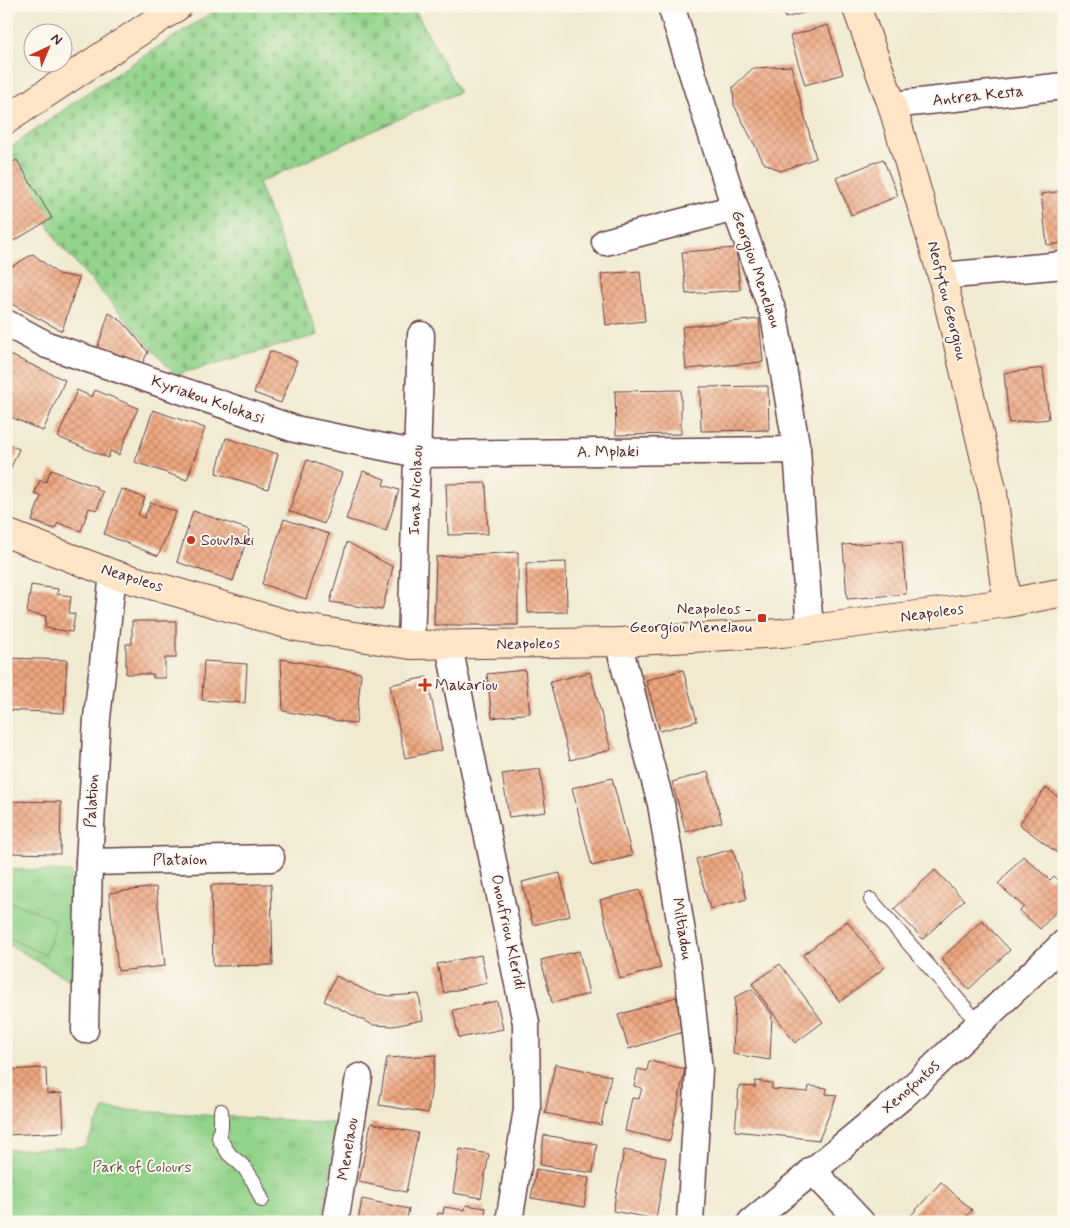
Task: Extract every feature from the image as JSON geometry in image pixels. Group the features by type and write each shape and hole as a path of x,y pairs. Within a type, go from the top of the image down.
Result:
{"main road":[{"path":"6,120 178,6"},
{"name":"Neofytou Georgiou","path":"856,6 892,105 942,276 993,493 1008,604"},
{"name":"Neapoleos","path":"6,533 113,574 297,627 411,646 618,642 782,633 1008,604 1064,592"}],"street":[{"name":"Georgiou Menelaou","path":"671,6 735,208 774,315 798,450 810,630"},
{"name":"Antrea Kesta","path":"892,105 1064,86"},
{"path":"605,242 735,208"},
{"path":"942,276 1064,265"},
{"name":"Kyriakou Kolokasi","path":"6,323 47,345 295,429 418,454"},
{"name":"Iona Nicolaou","path":"411,646 421,335"},
{"name":"A. Mplaki","path":"418,454 798,450"},
{"name":"Palation","path":"85,1030 89,862 97,718 113,574"},
{"name":"Miltiadou","path":"618,642 661,804 688,970 700,1070 690,1222"},
{"name":"Onoufriou Kleridi","path":"448,646 526,1023 527,1109 509,1222"},
{"name":"Plataion","path":"89,862 271,858"},
{"name":"Xenofontos","path":"751,1222 903,1096 1064,943"},
{"name":"Menelaou","path":"336,1222 358,1077"},
{"path":"812,1170 861,1222"}],"lane":[{"path":"872,900 979,1024"},
{"path":"221,1111 219,1138 229,1154 244,1167 254,1182 262,1200"}],"green space":[{"path":"222,6 413,6 459,92 258,183 318,335 175,375 60,245 6,155 6,151 97,86"},
{"path":"6,869 71,872 76,984 6,944"},
{"path":"6,901 47,915 56,925 45,955 6,936"},
{"name":"Park of Colours","path":"104,1109 337,1123 323,1222 6,1222 6,1150 85,1147"}],"building":[{"path":"782,6 824,6 824,7 785,18"},
{"path":"828,25 843,74 805,85 790,36"},
{"path":"6,64 12,68 6,77"},
{"path":"791,66 816,158 781,171 764,163 734,105 733,87 753,68"},
{"path":"883,159 898,196 851,215 836,178"},
{"path":"17,160 52,218 14,241 6,228 6,166"},
{"path":"1064,191 1064,243 1047,245 1041,194"},
{"path":"736,248 740,290 686,294 682,252"},
{"path":"33,254 58,274 79,278 62,331 6,301 6,270"},
{"path":"640,271 645,321 606,325 601,274"},
{"path":"109,313 123,322 148,352 140,368 97,349"},
{"path":"759,319 763,362 686,369 682,327"},
{"path":"270,351 297,361 281,403 254,393"},
{"path":"10,355 65,380 43,431 6,415 6,364"},
{"path":"1043,368 1049,419 1009,423 1004,373"},
{"path":"768,386 769,430 701,431 700,387"},
{"path":"77,390 92,397 95,390 138,408 119,455 110,451 108,458 58,437"},
{"path":"681,390 681,434 616,435 615,391"},
{"path":"153,410 205,428 187,480 135,462"},
{"path":"226,438 278,454 268,489 216,473"},
{"path":"6,444 19,449 6,479"},
{"path":"307,460 342,473 324,524 289,511"},
{"path":"51,470 97,487 96,489 103,492 97,510 89,508 81,531 58,523 55,529 32,521 41,496 34,494 40,480 46,482"},
{"path":"363,471 385,479 383,485 399,490 386,531 346,519"},
{"path":"486,483 488,534 448,535 446,484"},
{"path":"122,489 145,498 138,515 144,518 151,502 176,512 158,556 104,534"},
{"path":"193,511 250,530 233,581 177,562"},
{"path":"284,519 329,534 306,599 262,584"},
{"path":"902,541 906,594 847,599 843,545"},
{"path":"347,542 393,567 382,610 330,602"},
{"path":"518,552 518,625 434,625 436,557"},
{"path":"566,562 567,612 528,613 526,563"},
{"path":"31,585 58,589 57,594 71,596 69,613 75,614 72,632 45,628 46,616 27,613"},
{"path":"132,621 176,621 176,658 165,658 165,678 153,678 153,674 126,674 126,644 132,644"},
{"path":"6,659 67,660 64,713 6,710"},
{"path":"281,659 361,673 356,724 283,711"},
{"path":"204,661 247,664 245,703 202,700"},
{"path":"525,670 530,713 492,718 487,674"},
{"path":"683,670 697,721 660,731 646,680"},
{"path":"590,672 611,750 570,760 550,682"},
{"path":"427,677 442,750 405,758 390,685"},
{"path":"540,769 546,812 509,817 502,774"},
{"path":"708,772 722,822 686,832 672,782"},
{"path":"612,778 632,856 592,866 572,788"},
{"path":"1046,788 1064,801 1064,858 1019,824"},
{"path":"8,801 61,802 60,854 7,853"},
{"path":"733,849 747,899 710,909 696,859"},
{"path":"1023,856 1050,880 1054,876 1064,885 1061,890 1064,893 1064,903 1040,929 1020,911 1024,907 998,884"},
{"path":"935,870 964,900 923,939 894,909"},
{"path":"560,873 570,916 533,925 522,882"},
{"path":"271,884 273,965 213,966 211,885"},
{"path":"156,887 165,966 118,971 109,893"},
{"path":"640,890 661,968 620,979 600,900"},
{"path":"982,920 1010,950 969,989 941,959"},
{"path":"847,921 884,968 840,1002 803,955"},
{"path":"579,951 589,994 552,1003 541,960"},
{"path":"481,955 487,983 444,993 437,964"},
{"path":"780,964 823,1022 795,1043 752,984"},
{"path":"336,976 371,993 390,996 419,994 423,1020 393,1026 373,1025 324,1001"},
{"path":"752,989 772,1014 770,1060 733,1054 735,997"},
{"path":"676,997 686,1031 629,1049 618,1015"},
{"path":"497,1001 503,1029 459,1038 453,1010"},
{"path":"436,1055 428,1113 379,1105 387,1058"},
{"path":"649,1061 685,1069 670,1141 625,1131 632,1098 639,1099 642,1088 634,1086 638,1069 647,1071"},
{"path":"555,1064 611,1076 601,1125 545,1113"},
{"path":"46,1068 47,1094 62,1093 64,1132 6,1135 6,1070"},
{"path":"755,1081 772,1083 772,1089 808,1092 809,1086 827,1088 826,1094 837,1095 819,1140 735,1131 739,1086 755,1087"},
{"path":"371,1123 418,1133 406,1192 359,1182"},
{"path":"544,1135 597,1144 593,1173 540,1165"},
{"path":"460,1149 489,1154 481,1198 453,1193"},
{"path":"624,1150 666,1158 656,1219 613,1211"},
{"path":"536,1169 589,1178 584,1207 531,1198"},
{"path":"941,1182 972,1210 961,1222 905,1222"},
{"path":"362,1199 409,1209 406,1222 358,1222"},
{"path":"466,1205 486,1208 484,1222 436,1222 438,1213 443,1214 444,1207 465,1210"}],"place":[{"name":"Souvlaki","path":"191,540"},
{"name":"Neapoleos - Georgiou Menelaou","path":"762,618"},
{"name":"Makariou","path":"425,685"}]}
